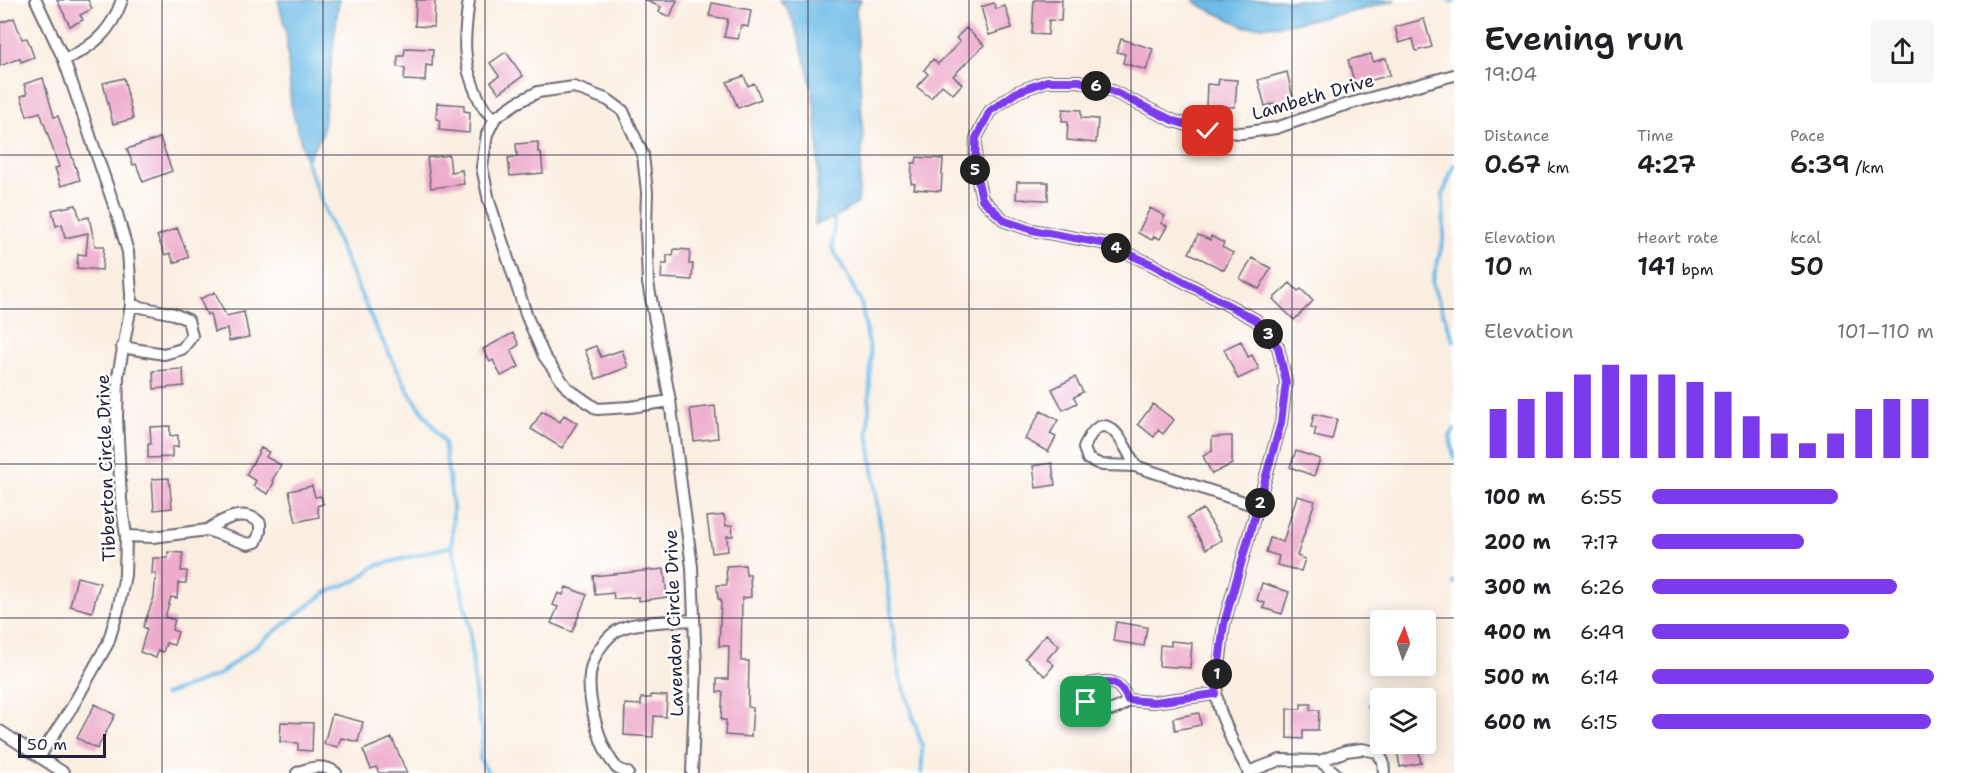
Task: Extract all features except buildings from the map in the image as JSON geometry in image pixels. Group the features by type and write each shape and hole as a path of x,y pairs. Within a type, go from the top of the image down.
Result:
{"street":[{"name":"Tibberton Circle Drive","path":"36,0 64,60 117,214 128,252 131,305 118,376 117,418 121,500 126,536 125,575 118,610 108,643 72,708 39,757"},
{"path":"64,60 87,49 102,36 117,14 122,0"},
{"path":"469,0 464,35 465,64 483,106 495,118 487,134 482,167 489,201 512,274 544,356 567,388 597,409 670,401"},
{"name":"Lambeth Drive","path":"1249,772 1233,743 1215,694 1224,624 1281,423 1286,382 1278,347 1256,320 1151,264 1107,244 1032,230 1005,221 982,199 975,168 976,138 990,111 1017,92 1047,81 1079,81 1112,91 1174,121 1208,131 1242,133 1276,128 1338,107 1454,75"},
{"name":"Lavendon Circle Drive","path":"495,118 516,103 538,92 574,87 608,100 623,111 643,155 647,192 648,283 670,401 692,567 695,715 692,773"},
{"path":"122,347 164,354 182,349 192,336 188,320 174,314 131,305"},
{"path":"1135,466 1118,433 1108,427 1098,428 1089,435 1084,448 1088,459 1102,465 1135,466 1259,507"},
{"path":"126,536 153,537 207,530"},
{"path":"628,773 616,768 603,744 594,716 589,689 592,664 603,643 620,629 642,624 694,620"},
{"path":"1128,700 1165,702 1215,694"},
{"path":"0,731 64,773"},
{"path":"1249,772 1280,760 1320,760 1346,751 1362,749 1377,752 1383,761 1384,773"},
{"path":"1320,760 1335,773"},
{"path":"297,773 316,767 333,770 336,773"}],"water":[{"path":"278,0 339,0 322,135 306,161 291,105 286,31"},
{"path":"780,0 861,0 856,8 863,139 858,203 834,218 815,225 818,179 816,113 808,69 795,28 788,11"},
{"path":"1193,0 1396,0 1361,10 1283,25 1246,27"}],"waterway":[{"path":"1449,0 1454,2"},
{"path":"307,156 306,161 335,235 374,324 409,392 444,442 453,507 452,546 470,628 476,704 483,735 480,759 488,773"},
{"path":"1454,165 1443,194 1444,237 1432,284 1454,341"},
{"path":"835,215 832,247 861,302 871,357 868,431 899,672 922,746 922,773"},
{"path":"1454,430 1450,436 1454,458"},
{"path":"164,695 218,675 325,593 357,580 375,566 452,546"}],"route":[{"path":"1086,702 1084,692 1089,684 1100,682 1114,682 1123,688 1128,700 1176,701 1215,694 1224,624 1271,466 1281,423 1286,382 1278,347 1256,320 1151,264 1107,244 1032,230 1005,221 982,199 975,168 976,138 990,111 1017,92 1047,81 1079,81 1112,91 1174,121 1208,131"}]}
